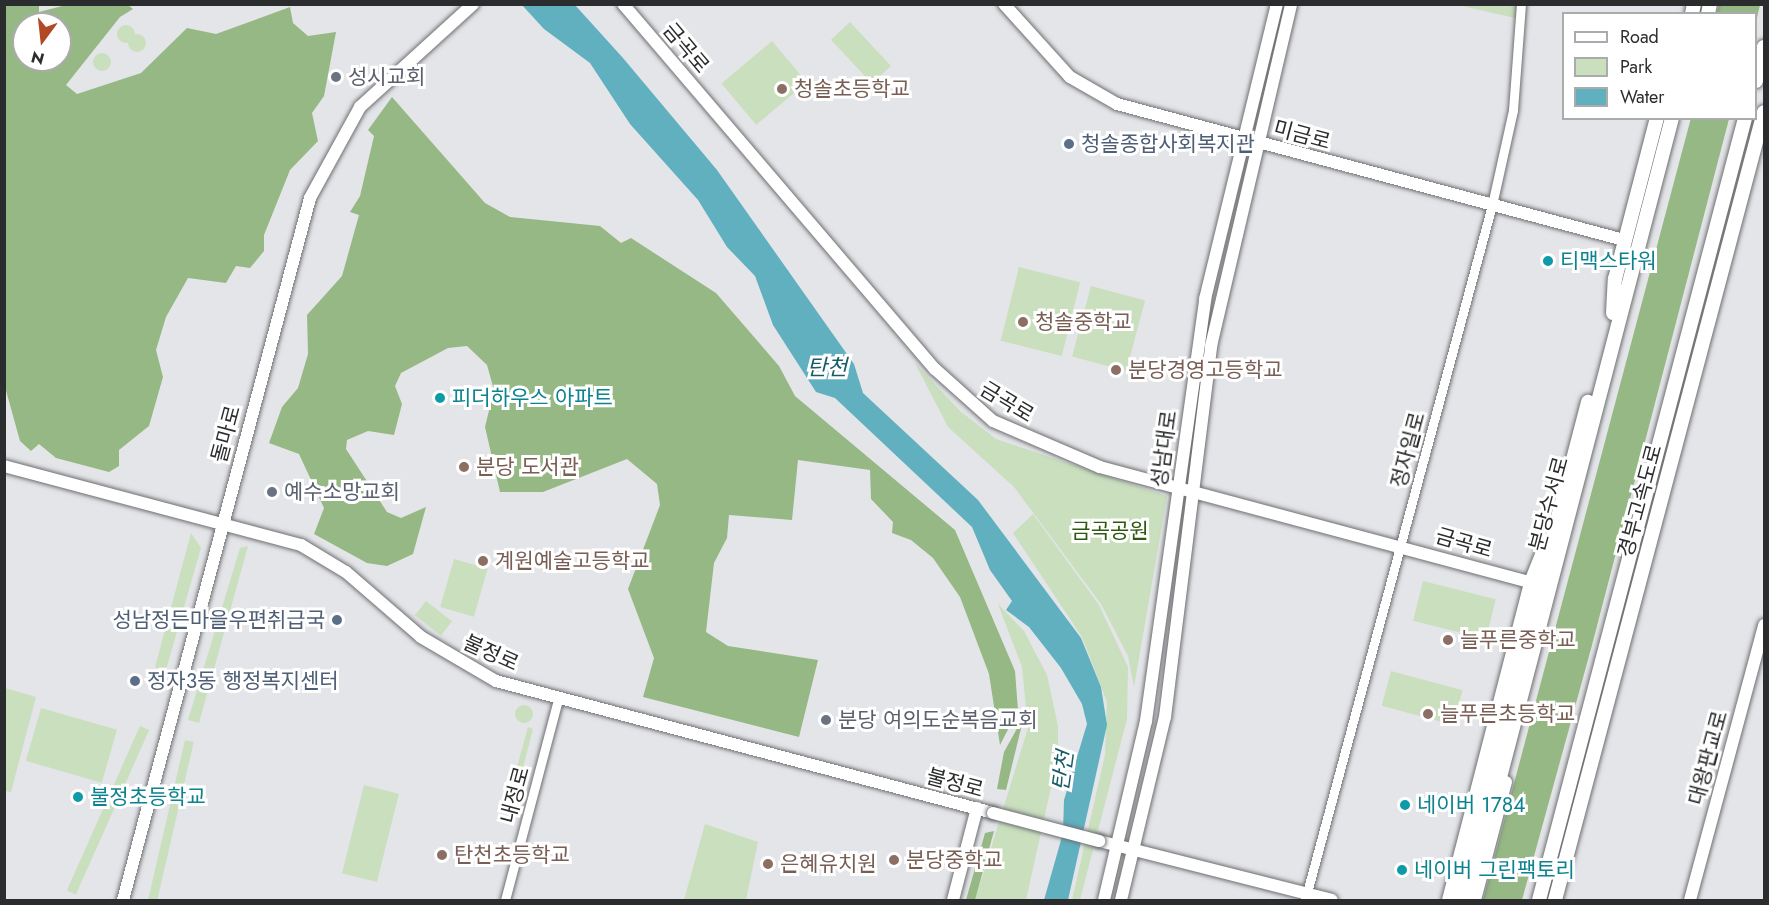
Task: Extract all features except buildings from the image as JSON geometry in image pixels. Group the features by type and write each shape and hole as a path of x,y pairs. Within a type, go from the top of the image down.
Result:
{"highway":[{"path":"1757,73 1764,47"},
{"name":"경부고속도로","path":"1555,900 1764,112"},
{"path":"1617,314 1624,240 1656,120"},
{"name":"분당수서로","path":"1640,226 1664,120"},
{"name":"분당수서로","path":"1458,900 1640,226 1671,120"},
{"path":"1617,314 1635,285 1678,120"},
{"name":"경부고속도로","path":"1539,900 1744,120"},
{"name":"분당수서로","path":"1468,900 1559,528"}],"main road":[{"name":"돌마로","path":"123,900 316,183 360,107 473,4"},
{"name":"금곡로","path":"623,4 965,401 1036,441 1100,467 1530,582"},
{"name":"미금로","path":"1004,4 1055,62 1100,96 1242,139 1624,240"},
{"name":"성남대로","path":"1104,900 1146,721 1205,299 1242,139 1277,4"},
{"name":"성남대로","path":"1121,900 1165,717 1211,346 1292,4"},
{"name":"불정로","path":"4,466 223,522 301,545 346,572 414,632 456,660 496,681 1118,845"},
{"path":"1448,900 1530,582 1559,528"},
{"path":"1475,900 1560,568 1559,528"},
{"name":"대왕판교로","path":"1690,900 1764,625"},
{"path":"953,900 977,808"},
{"path":"1118,845 1306,897 1332,900"}],"street":[{"name":"정자일로","path":"1306,897 1492,205 1513,110 1521,4"},
{"name":"내정로","path":"505,900 558,699"}],"green space":[{"path":"70,4 128,5 133,9 120,17 66,85 77,94 141,73 187,28 216,34 290,7 293,23 308,36 336,32 324,96 312,113 318,141 290,170 264,235 264,251 250,268 236,266 226,283 188,278 166,317 156,350 163,377 149,426 119,450 119,466 109,472 56,458 39,444 31,451 20,441 5,387 5,5 39,5 39,12"},
{"path":"1719,4 1760,5 1757,18 1757,12 1717,12"},
{"path":"1458,5 1520,5 1519,19"},
{"path":"850,22 891,66 872,84 831,40"},
{"path":"122,25 130,25 135,30 133,41 122,43 117,38 117,30"},
{"path":"133,34 141,34 146,39 144,50 133,52 128,47 128,39"},
{"path":"772,41 807,82 756,125 721,83"},
{"path":"98,53 106,53 111,58 109,69 98,71 93,66 93,58"},
{"path":"392,97 485,203 510,217 600,226 621,243 631,238 716,293 779,366 795,396 955,530 1015,671 1018,710 1000,745 989,674 960,597 933,558 911,540 892,533 893,522 871,499 870,470 798,460 792,520 729,515 727,538 714,563 706,632 728,646 818,660 799,737 643,697 654,658 628,589 660,505 657,484 627,459 543,492 500,492 485,427 494,390 487,365 467,346 448,348 401,373 395,386 402,404 394,435 368,431 347,440 346,449 387,512 401,518 426,507 413,554 387,566 367,563 314,534 324,508 299,454 269,443 282,407 298,388 308,354 307,315 342,276 359,215 350,212 360,196 374,136 368,130"},
{"path":"1690,120 1729,120 1592,645 1522,900 1483,900"},
{"path":"1019,267 1080,282 1062,356 1001,341"},
{"path":"1091,286 1145,300 1126,371 1072,357"},
{"name":"금곡공원","path":"915,363 960,411 996,439 1167,496 1134,687 1128,656 1101,604 1014,487 948,427"},
{"path":"1033,514 1099,605 1128,667 1127,719 1080,900 1072,900 1105,755 1107,702 1082,637 1013,533"},
{"path":"191,533 201,548 166,670 155,667"},
{"path":"248,546 199,723 188,720 240,548"},
{"path":"454,559 488,569 474,617 440,607"},
{"path":"1423,581 1496,599 1486,639 1413,621"},
{"path":"426,601 452,621 441,636 415,615"},
{"path":"998,604 1024,631 1047,675 1058,726 1058,756 1026,900 975,900 1028,728 1022,667"},
{"path":"1391,671 1462,690 1453,725 1382,706"},
{"path":"5,688 36,697 11,792 5,791"},
{"path":"524,705 530,708 533,714 530,720 524,723 518,720 515,714 518,708"},
{"path":"41,708 117,730 102,783 26,761"},
{"path":"1024,716 1006,790 997,789 1004,752"},
{"path":"140,726 149,730 76,895 67,890"},
{"path":"528,727 533,729 518,787 512,785"},
{"path":"185,740 194,742 157,900 148,900"},
{"path":"364,785 399,794 377,882 342,873"},
{"path":"705,824 758,842 746,900 684,900"},
{"path":"994,831 975,900 966,900 985,833"}],"water":[{"name":"탄천","path":"522,5 575,5 623,58 717,170 854,364 863,393 978,500 1081,638 1101,687 1107,725 1068,900 1044,900 1063,833 1064,800 1087,724 1082,704 1061,668 1029,627 1006,610 1012,601 990,570 972,527 835,398 816,392 773,325 755,276 727,247 698,200 630,124 590,63 544,29"}],"place":[{"name":"성시교회","path":"336,77"},
{"name":"청솔초등학교","path":"782,89"},
{"name":"청솔종합사회복지관","path":"1069,144"},
{"name":"티맥스타워","path":"1548,261"},
{"name":"청솔중학교","path":"1023,322"},
{"name":"분당경영고등학교","path":"1116,370"},
{"name":"피더하우스 아파트","path":"440,398"},
{"name":"분당 도서관","path":"464,467"},
{"name":"예수소망교회","path":"272,492"},
{"name":"계원예술고등학교","path":"483,561"},
{"name":"성남정든마을우편취급국","path":"337,620"},
{"name":"늘푸른중학교","path":"1448,640"},
{"name":"정자3동 행정복지센터","path":"135,681"},
{"name":"늘푸른초등학교","path":"1428,714"},
{"name":"분당 여의도순복음교회","path":"826,720"},
{"name":"불정초등학교","path":"78,797"},
{"name":"네이버 1784","path":"1405,805"},
{"name":"탄천초등학교","path":"442,855"},
{"name":"분당중학교","path":"894,860"},
{"name":"은혜유치원","path":"768,864"},
{"name":"네이버 그린팩토리","path":"1402,870"}]}
